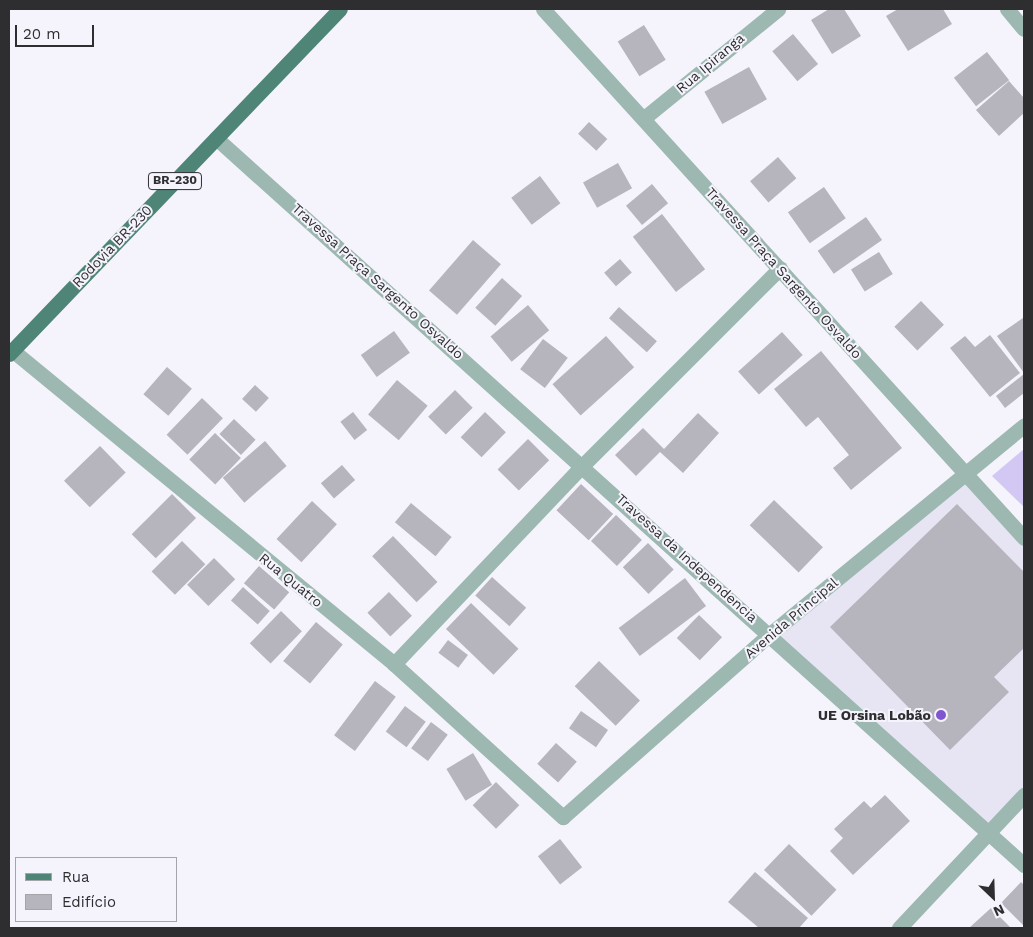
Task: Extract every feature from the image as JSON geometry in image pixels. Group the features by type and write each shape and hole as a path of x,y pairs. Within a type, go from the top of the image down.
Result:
{"main road":[{"name":"Rodovia BR-230","path":"10,352 340,9"}],"street":[{"name":"Travessa Praça Sargento Osvaldo","path":"543,9 1024,538"},
{"name":"Rua Ipiranga","path":"644,118 778,9"},
{"path":"1007,9 1024,29"},
{"name":"Travessa Praça Sargento Osvaldo","path":"216,138 584,464"},
{"path":"394,664 584,464 780,268"},
{"name":"Rua Quatro","path":"10,352 394,664 562,817"},
{"name":"Avenida Principal","path":"562,817 770,634 1024,425"},
{"name":"Travessa da Independencia","path":"584,464 1024,865"},
{"path":"899,928 990,835 1024,796"}],"shaded area":[{"path":"1024,449 1024,507 992,476"},
{"name":"UE Orsina Lobão","path":"964,474 1024,538 1024,795 990,835 770,634"}],"building":[{"path":"829,9 844,9 861,36 832,54 811,20"},
{"path":"898,9 943,9 952,24 908,51 886,16"},
{"path":"644,25 666,60 639,76 618,41"},
{"path":"793,34 818,64 797,81 772,51"},
{"path":"987,52 1009,80 976,106 954,78"},
{"path":"749,67 767,99 722,124 704,92"},
{"path":"1009,81 1024,98 1024,113 999,136 976,110"},
{"path":"589,122 607,139 596,151 578,134"},
{"path":"778,157 796,178 768,202 750,181"},
{"path":"618,163 632,188 597,208 583,182"},
{"path":"540,176 560,203 532,225 511,198"},
{"path":"652,184 668,203 642,225 626,206"},
{"path":"824,187 846,218 810,243 788,212"},
{"path":"662,214 705,269 676,292 633,237"},
{"path":"866,217 882,240 834,274 818,251"},
{"path":"473,240 501,264 457,315 429,291"},
{"path":"879,252 893,274 865,292 851,269"},
{"path":"620,259 632,273 616,286 604,273"},
{"path":"502,278 522,296 495,326 475,308"},
{"path":"921,301 944,325 917,350 894,327"},
{"path":"528,305 549,330 512,362 490,336"},
{"path":"619,307 657,341 647,352 609,318"},
{"path":"1024,319 1024,373 997,336"},
{"path":"394,331 410,353 377,377 361,355"},
{"path":"782,332 803,355 759,395 738,371"},
{"path":"990,335 1020,373 990,397 950,348 965,336 975,347"},
{"path":"606,336 634,367 581,415 552,384"},
{"path":"543,339 568,358 545,388 520,369"},
{"path":"821,351 902,448 851,490 833,468 849,455 818,417 806,427 774,389"},
{"path":"167,367 192,389 168,416 143,394"},
{"path":"1024,374 1024,393 1005,408 996,396"},
{"path":"397,380 428,406 399,440 368,414"},
{"path":"255,385 269,398 256,412 242,399"},
{"path":"455,390 473,408 446,435 428,417"},
{"path":"202,398 223,418 187,455 167,435"},
{"path":"353,412 367,430 355,440 340,422"},
{"path":"485,412 506,432 482,457 461,437"},
{"path":"698,413 719,433 683,473 660,452 636,476 615,455 643,428 664,449"},
{"path":"234,419 256,440 241,455 219,434"},
{"path":"215,433 241,458 215,485 189,460"},
{"path":"528,439 549,460 519,491 498,469"},
{"path":"265,441 287,466 244,503 223,478"},
{"path":"100,446 126,473 90,507 64,481"},
{"path":"342,465 355,480 334,498 321,483"},
{"path":"581,484 613,514 589,540 556,510"},
{"path":"172,494 196,518 156,558 132,534"},
{"path":"774,500 823,547 799,572 750,525"},
{"path":"312,501 337,524 301,562 277,539"},
{"path":"411,503 452,537 436,556 395,522"},
{"path":"957,504 1024,572 1024,648 994,677 1009,692 950,750 830,627"},
{"path":"616,515 642,540 617,566 591,541"},
{"path":"393,536 437,582 417,602 372,556"},
{"path":"182,541 205,564 175,595 152,571"},
{"path":"648,543 674,570 649,594 623,567"},
{"path":"214,558 235,579 208,606 187,585"},
{"path":"259,566 289,592 274,610 244,583"},
{"path":"492,577 526,608 509,626 475,596"},
{"path":"685,578 706,606 640,656 619,628"},
{"path":"243,587 270,611 258,624 231,600"},
{"path":"389,592 412,616 390,637 367,613"},
{"path":"471,603 518,649 493,675 446,629"},
{"path":"281,611 302,631 271,664 250,643"},
{"path":"699,615 722,637 700,660 677,638"},
{"path":"316,622 343,644 310,684 283,661"},
{"path":"448,640 468,655 458,668 438,653"},
{"path":"599,661 640,701 616,726 575,686"},
{"path":"375,681 396,697 355,751 334,735"},
{"path":"405,706 426,722 407,747 386,732"},
{"path":"581,711 608,730 596,747 569,728"},
{"path":"431,722 448,735 428,761 411,748"},
{"path":"556,743 577,762 558,783 537,764"},
{"path":"473,753 492,785 465,801 446,769"},
{"path":"496,782 519,805 496,829 473,805"},
{"path":"885,795 910,821 853,875 830,851 843,838 834,829 864,801 871,808"},
{"path":"560,839 582,867 560,885 538,856"},
{"path":"789,844 836,890 811,916 764,870"},
{"path":"755,872 808,918 799,928 759,928 728,902"},
{"path":"1021,882 1024,885 1024,926 1001,903"},
{"path":"991,908 1011,928 969,928"}],"place":[{"name":"UE Orsina Lobão","path":"941,715"}]}
